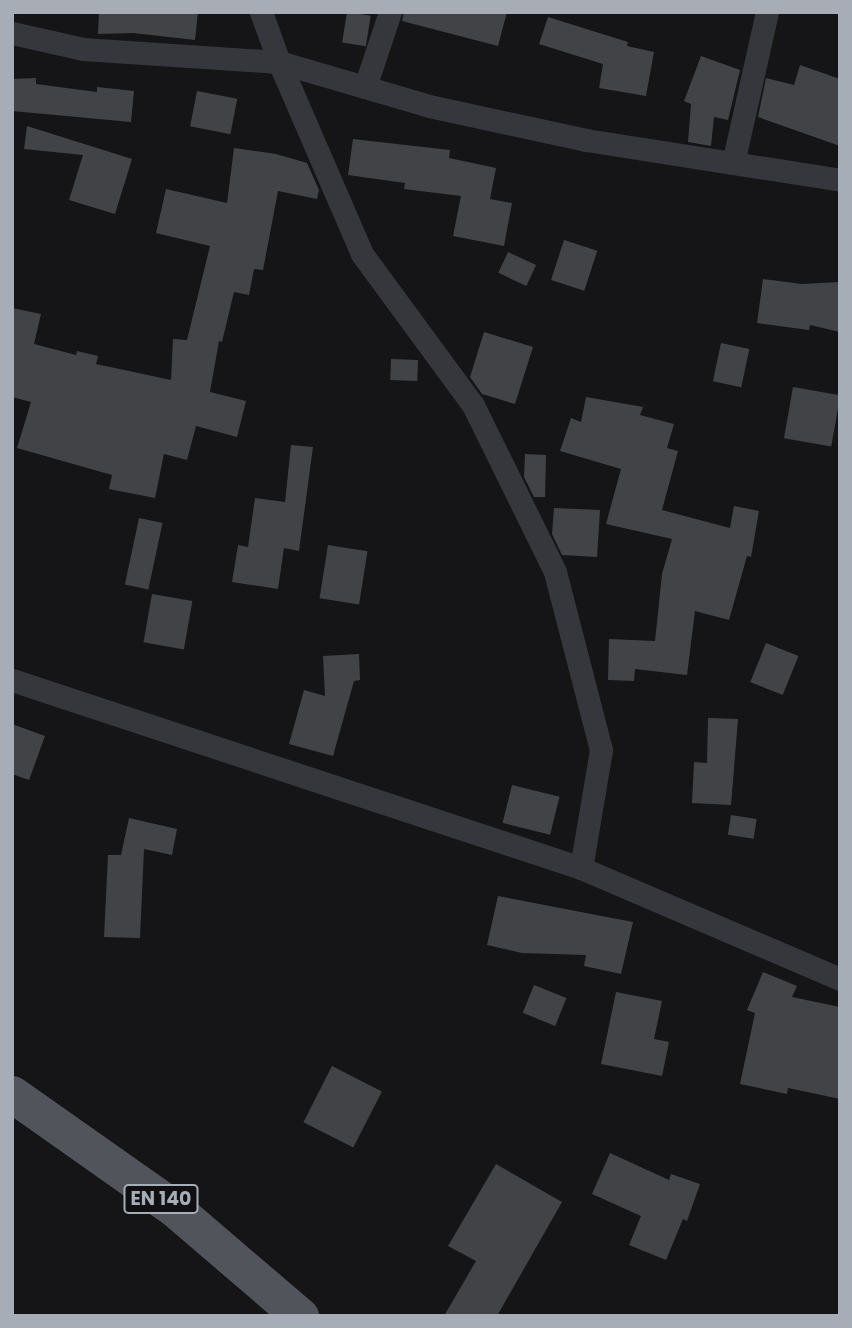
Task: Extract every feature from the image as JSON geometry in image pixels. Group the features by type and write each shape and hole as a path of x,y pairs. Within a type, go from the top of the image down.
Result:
{"main road":[{"name":"EN 140","path":"12,1094 175,1209 300,1316"}],"street":[{"path":"261,12 279,62 362,254 473,405 555,572 601,750 581,868"},
{"path":"365,87 390,12"},
{"path":"733,163 767,12"},
{"path":"12,33 83,49 279,62 429,106 586,140 840,180"},
{"path":"12,680 581,868 840,979"}],"building":[{"path":"99,12 198,12 195,40 133,33 98,34"},
{"path":"347,12 371,16 366,46 342,43"},
{"path":"404,12 507,12 498,46 402,21"},
{"path":"548,17 628,42 627,46 654,52 646,96 599,88 603,64 539,44"},
{"path":"701,56 740,70 728,120 714,117 711,146 688,142 691,104 684,101"},
{"path":"800,65 840,79 840,146 758,117 766,78 794,85"},
{"path":"36,78 36,84 97,92 97,87 134,91 131,122 12,111 12,79"},
{"path":"197,91 237,99 230,134 190,126"},
{"path":"27,126 132,159 115,214 69,200 83,155 24,149"},
{"path":"353,139 450,150 449,158 496,168 490,199 512,203 504,246 453,236 461,196 404,189 405,183 348,175"},
{"path":"234,148 276,154 307,163 319,190 317,199 278,191 263,270 254,269 249,295 234,292 222,342 219,341 210,392 246,401 237,437 196,426 187,460 164,454 155,498 109,489 112,475 17,448 31,402 12,397 12,308 41,314 34,344 76,355 77,351 98,356 96,364 171,380 173,339 187,340 210,246 156,233 166,189 227,203"},
{"path":"564,240 597,251 584,291 551,280"},
{"path":"508,252 536,265 526,286 498,273"},
{"path":"763,279 802,284 840,282 840,332 810,325 809,330 757,323"},
{"path":"484,332 533,347 515,404 482,394 470,377"},
{"path":"721,343 749,349 741,387 713,381"},
{"path":"391,359 418,360 417,381 390,380"},
{"path":"793,387 840,395 831,447 784,438"},
{"path":"586,397 643,407 640,415 674,424 667,448 678,451 662,510 730,528 734,506 759,511 751,557 747,556 729,620 695,611 687,675 635,669 634,681 608,680 609,639 655,641 662,574 672,539 606,524 621,469 560,451 571,418 581,422"},
{"path":"291,445 313,447 299,551 284,548 278,589 232,582 238,545 248,547 255,498 285,502"},
{"path":"525,454 546,455 545,497 534,497 524,477"},
{"path":"554,508 600,510 597,557 562,555 552,534"},
{"path":"139,518 162,523 148,590 125,585"},
{"path":"328,545 368,551 359,605 320,598"},
{"path":"152,594 192,601 184,649 143,642"},
{"path":"766,643 798,656 783,695 750,682"},
{"path":"359,654 360,680 354,681 333,756 289,744 304,690 325,696 323,656"},
{"path":"708,718 738,719 731,805 692,803 694,762 707,763"},
{"path":"12,724 45,736 29,780 12,774"},
{"path":"512,785 560,797 550,835 503,823"},
{"path":"731,815 757,819 754,839 728,835"},
{"path":"129,818 177,829 172,855 144,849 140,938 104,937 108,855 121,855"},
{"path":"498,896 633,922 621,974 584,966 586,955 522,953 487,945"},
{"path":"763,972 797,986 792,997 840,1007 840,1099 788,1088 787,1094 740,1084 755,1013 747,1010"},
{"path":"534,985 566,998 555,1026 523,1013"},
{"path":"616,992 662,1001 654,1039 669,1042 662,1076 601,1064"},
{"path":"332,1066 382,1091 353,1148 303,1122"},
{"path":"610,1153 669,1180 671,1174 700,1184 687,1221 683,1219 666,1260 629,1245 641,1216 592,1194"},
{"path":"496,1164 562,1202 497,1316 444,1316 476,1261 448,1246"}]}
